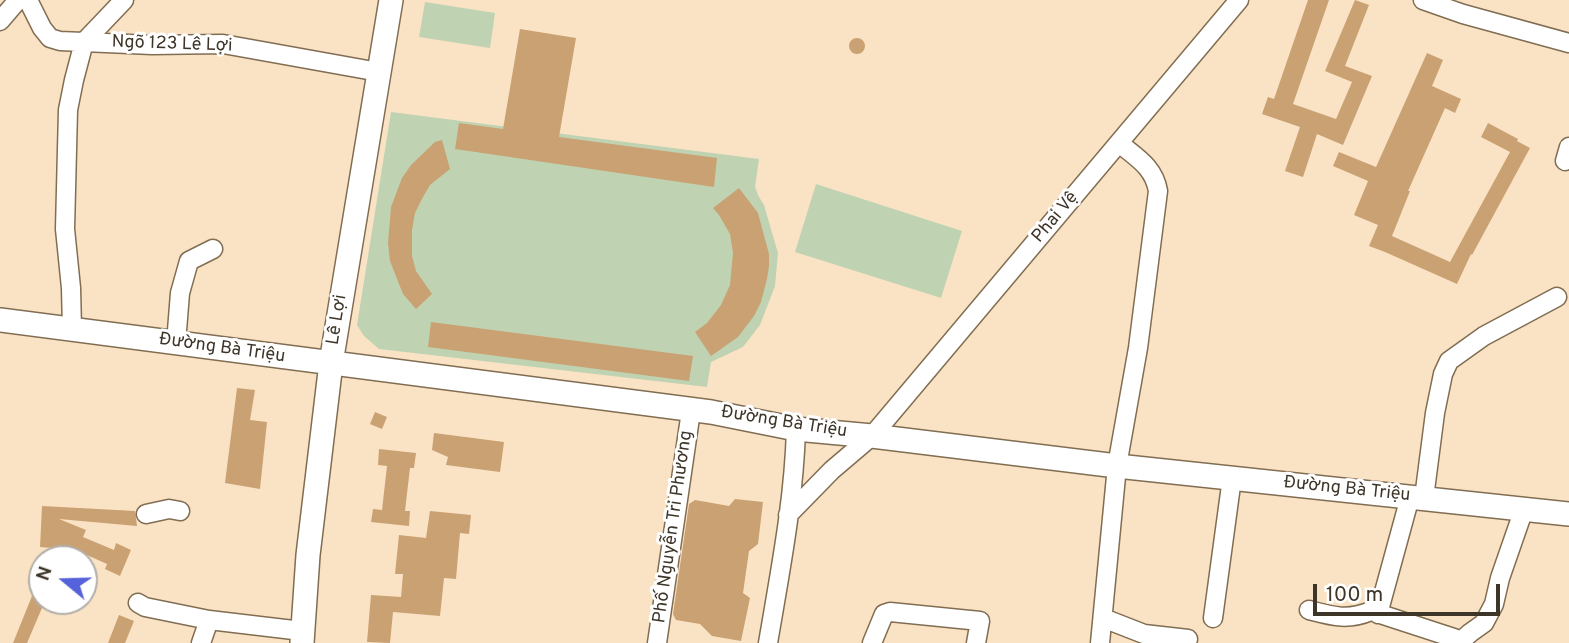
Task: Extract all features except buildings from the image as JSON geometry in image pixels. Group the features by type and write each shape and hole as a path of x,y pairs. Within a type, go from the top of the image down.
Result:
{"main road":[{"name":"Lê Lợi","path":"302,637 307,555 331,363 391,0"},
{"name":"Đường Bà Triệu","path":"0,320 710,412 796,429 1117,466 1569,513"}],"street":[{"path":"0,21 18,0"},
{"name":"Ngõ 123 Lê Lợi","path":"28,0 42,28 50,38 60,41 152,45 223,44 379,72"},
{"path":"72,329 65,229 68,110 84,42 124,0"},
{"name":"Phai Vệ","path":"788,514 832,470 872,436 1239,0"},
{"path":"1423,0 1463,14 1569,43"},
{"path":"1100,643 1117,466 1138,348 1158,191 1157,180 1151,170 1119,143"},
{"path":"176,342 180,293 188,261 213,249"},
{"path":"1378,614 1417,498 1443,374 1449,361 1484,336 1557,297"},
{"name":"Phố Nguyễn Tri Phương","path":"657,643 691,411"},
{"path":"768,643 788,514 796,429"},
{"path":"1213,618 1232,478"},
{"path":"146,514 169,509 180,511"},
{"path":"1309,610 1346,618 1371,611 1459,642 1484,623 1494,604 1500,578 1524,509"},
{"path":"138,603 145,607 302,637"},
{"path":"872,643 884,614 891,612 980,621 976,643"},
{"path":"1102,618 1144,634 1188,639"},
{"path":"201,643 209,620"}],"green space":[{"path":"425,2 495,13 490,48 419,37"},
{"path":"391,112 759,159 755,187 764,205 778,253 775,286 760,325 743,347 711,362 707,387 379,349 364,336 357,325"},
{"path":"816,184 962,231 941,298 795,252"}]}
